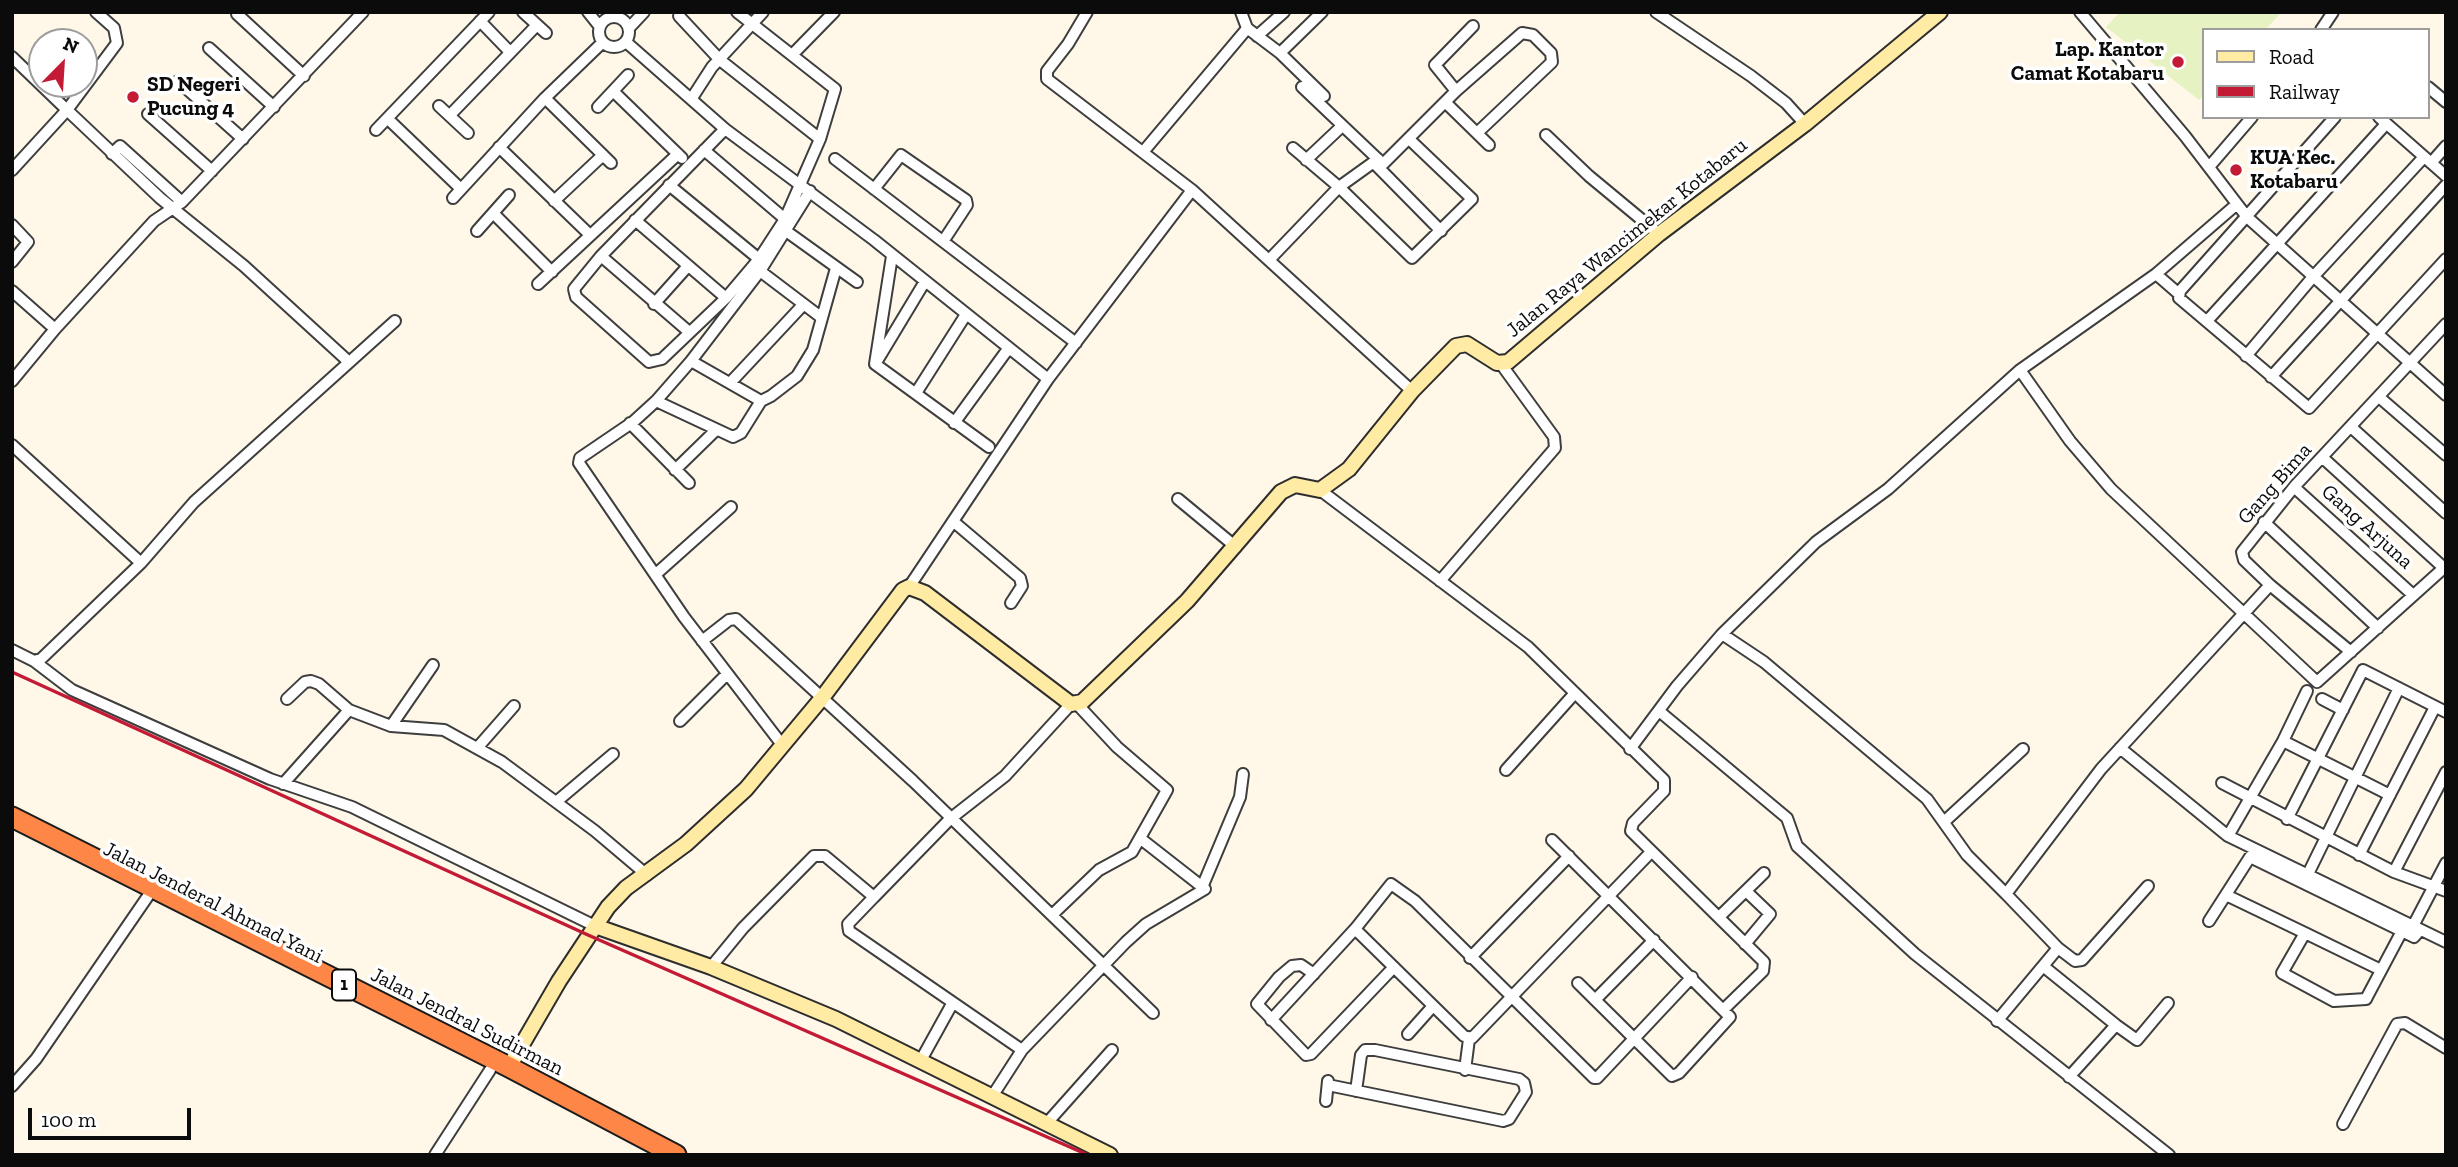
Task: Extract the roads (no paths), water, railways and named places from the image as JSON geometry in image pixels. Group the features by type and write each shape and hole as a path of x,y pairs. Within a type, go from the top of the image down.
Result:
{"highway":[{"name":"Jalan Jendral Sudirman","path":"12,817 500,1069 676,1155"},
{"name":"Jalan Jenderal Ahmad Yani","path":"12,828 500,1069 653,1155"}],"street":[{"path":"12,170 67,110 117,43 114,28 96,12"},
{"path":"12,381 55,329 154,221 178,206 363,12"},
{"path":"376,130 489,12"},
{"path":"523,12 546,33"},
{"path":"588,12 600,27 603,42"},
{"path":"603,42 614,47 625,42 629,28 644,12"},
{"path":"737,12 749,25 834,85 820,139 800,183 786,225"},
{"path":"692,99 720,60 763,12"},
{"path":"792,55 834,12"},
{"path":"1087,12 1069,44 1047,71 1047,79 1192,190 1412,391"},
{"path":"1241,12 1247,27 1280,53 1324,96"},
{"path":"1257,36 1284,12"},
{"path":"1280,53 1322,12"},
{"path":"1656,12 1769,90 1805,124"},
{"name":"Jalan Raya Wancimekar Kotabaru","path":"1320,490 1349,469 1412,391 1459,344 1467,344 1484,357 1501,364 1535,341 1659,234 1805,124 1940,12"},
{"path":"2080,12 2209,167 2246,217 2445,394"},
{"path":"2321,28 2333,12"},
{"path":"237,14 304,76"},
{"path":"679,16 720,60 820,139"},
{"path":"600,27 608,18 614,17 621,19 629,28"},
{"path":"480,21 510,52"},
{"path":"450,115 537,25"},
{"path":"1456,91 1435,65 1473,26"},
{"path":"1143,152 1247,27"},
{"path":"1376,161 1383,164 1456,91 1522,33 1533,35 1554,58 1477,133"},
{"path":"453,198 545,98 603,42"},
{"path":"625,42 725,129 800,183 1048,379"},
{"path":"209,48 274,107"},
{"path":"12,57 112,154 178,206 349,362"},
{"path":"598,107 628,75"},
{"path":"178,81 243,139"},
{"path":"1302,87 1441,231"},
{"path":"2430,89 2446,102"},
{"path":"538,284 589,234 680,156 614,92"},
{"path":"545,98 607,159 554,201"},
{"path":"1445,102 1489,145"},
{"path":"439,106 468,133"},
{"path":"148,114 212,171"},
{"path":"388,119 461,189"},
{"path":"2209,167 2250,119"},
{"path":"2179,294 2333,119"},
{"path":"2207,321 2383,120 2446,176"},
{"path":"1306,159 1341,127"},
{"path":"725,129 601,256 573,293 649,362 662,359 688,331 760,265"},
{"path":"1546,135 1589,176 1659,234"},
{"path":"1293,148 1339,187 1409,258 1415,257 1472,199 1409,139"},
{"path":"2246,356 2312,278 2428,160 2446,146"},
{"path":"499,147 589,234"},
{"path":"704,150 786,225 836,268 857,282"},
{"path":"874,189 901,155 966,200 967,205 944,240"},
{"path":"835,159 1076,343"},
{"path":"1269,260 1339,187 1376,161"},
{"path":"669,185 802,306 822,318"},
{"path":"2271,377 2446,185"},
{"path":"435,1155 500,1069 594,926 626,888 647,875 718,816 783,746 822,698 903,590 909,587 1048,379 1192,190"},
{"path":"783,746 726,675 656,573 631,544 579,463 584,454 630,423 656,401 691,361 810,191"},
{"path":"477,231 509,195"},
{"path":"1630,749 1722,634 1816,542 1888,489 2020,370 2156,274 2237,204"},
{"path":"493,213 552,272"},
{"path":"635,220 726,298"},
{"path":"12,225 28,242 12,262"},
{"path":"601,256 688,331"},
{"path":"875,364 892,256"},
{"path":"2156,274 2246,356 2309,408 2446,258"},
{"path":"654,304 688,266"},
{"path":"656,401 716,430 737,437 761,401 797,376 813,350 836,268"},
{"path":"875,364 924,283"},
{"path":"12,291 55,329"},
{"path":"730,383 802,306"},
{"path":"916,393 965,316"},
{"path":"34,662 41,659 141,563 194,502 396,321"},
{"name":"Gang Bima","path":"2351,652 2270,585 2241,556 2264,522 2294,487 2446,324"},
{"path":"954,423 1008,349"},
{"path":"691,361 761,401"},
{"path":"875,364 989,447"},
{"path":"1440,581 1555,448 1554,437 1501,364"},
{"path":"2020,370 2070,442 2111,489 2317,682 2445,567 2323,458"},
{"path":"2379,397 2446,455"},
{"path":"630,423 689,484"},
{"path":"2351,427 2446,513"},
{"path":"675,470 716,430"},
{"path":"12,445 141,563"},
{"path":"1022,1050 849,931 848,924 950,819 1005,775 1074,704 1135,653 1236,547 1288,487 1302,485 1320,490 1528,647 1665,785 1631,827 1633,834 1764,962 1763,971 1724,1009"},
{"name":"Gang Arjuna","path":"2294,487 2413,596"},
{"path":"1178,499 1236,547"},
{"path":"656,573 732,507"},
{"path":"954,522 1020,578 1022,586 1011,603"},
{"path":"2264,522 2378,628"},
{"path":"2006,894 2023,876 2071,805 2191,668 2270,585"},
{"path":"909,587 925,593 1074,704 1117,747 1166,786 1163,800 1132,852 1099,870 1053,915"},
{"path":"702,641 729,620 736,620 1053,915 1153,1013"},
{"path":"1722,634 1764,662 1927,799 1967,855 2057,947 2075,961 2082,960 2148,886"},
{"path":"12,650 34,662 72,690 283,784 352,807 594,926 712,967 836,1019 1110,1155"},
{"path":"391,726 433,665"},
{"path":"2287,819 2363,670 2441,709 2390,795 2359,855"},
{"path":"680,721 726,675"},
{"path":"287,699 306,682 311,681 319,684 349,710 391,726 444,730 478,747 556,802 647,875"},
{"path":"2307,876 2399,688"},
{"path":"2228,836 2283,741 2307,691"},
{"path":"1506,770 1575,693"},
{"path":"2322,699 2343,710"},
{"path":"478,747 514,706"},
{"path":"283,784 349,710"},
{"path":"1659,711 1787,818 1797,846 1915,954 2169,1155"},
{"path":"2283,741 2390,795"},
{"path":"2120,748 2228,836 2411,929"},
{"path":"1944,821 2023,749"},
{"path":"556,802 614,754"},
{"path":"2394,872 2446,772"},
{"path":"992,1096 1022,1050 1106,967 1137,932 1203,892 1203,885 1240,797 1243,774"},
{"path":"2222,783 2248,799 2394,872 2446,891"},
{"path":"1142,839 1203,885"},
{"path":"1552,840 1729,1014 1729,1020 1675,1076 1669,1074 1578,983"},
{"path":"1465,1070 1469,1039 1651,852"},
{"path":"712,967 743,928 814,856 825,856 874,897"},
{"path":"1470,958 1569,856"},
{"path":"2209,921 2250,857 2446,942"},
{"path":"2305,933 2282,973 2334,1001 2366,999 2381,970 2411,929 2446,863"},
{"path":"1719,917 1764,873"},
{"path":"1271,1020 1356,929 1391,884 1415,901 1470,958 1597,1079 1692,977"},
{"path":"1745,944 1770,914 1746,892"},
{"path":"12,1086 36,1059 148,895"},
{"path":"2226,895 2381,970"},
{"path":"1356,929 1469,1039"},
{"path":"1595,1000 1654,940"},
{"path":"1997,1021 2057,947"},
{"path":"1314,974 1296,964 1279,976 1257,1004 1299,1052 1311,1054 1394,967"},
{"path":"2043,965 2137,1040 2168,1003"},
{"path":"922,1060 952,1004"},
{"path":"1408,1034 1433,1006"},
{"path":"2343,1124 2397,1024 2405,1023 2446,1048"},
{"path":"2069,1077 2116,1025"},
{"path":"1047,1123 1112,1050"},
{"path":"1326,1101 1328,1082 1356,1091 1503,1121 1509,1119 1526,1092 1524,1083 1519,1079 1365,1050 1356,1091"}],"railway":[{"path":"12,672 588,935 1088,1155"}],"place":[{"name":"Lap. Kantor Camat Kotabaru","path":"2178,62"},
{"name":"SD Negeri Pucung 4","path":"133,97"},
{"name":"KUA Kec. Kotabaru","path":"2236,170"}]}
